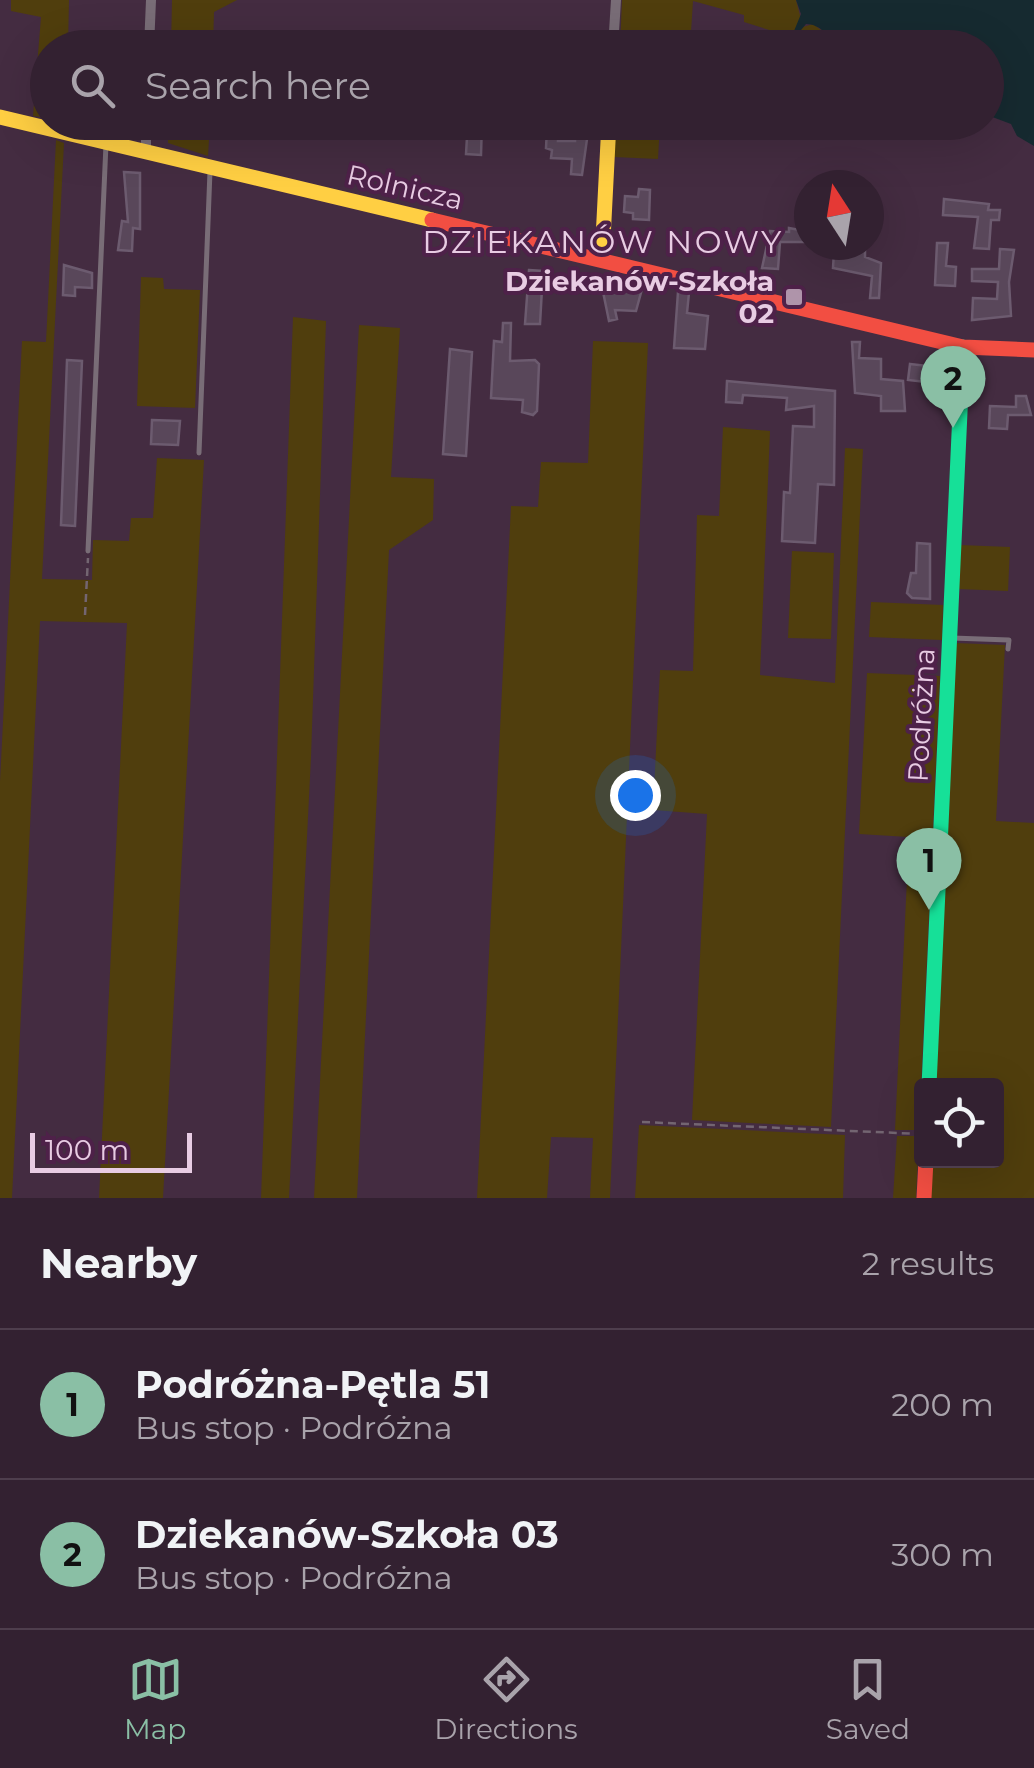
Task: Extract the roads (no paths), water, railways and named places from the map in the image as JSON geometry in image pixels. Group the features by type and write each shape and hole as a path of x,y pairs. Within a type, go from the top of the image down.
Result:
{"street":[{"path":"150,30 151,0"},
{"path":"614,30 616,0"},
{"name":"Rolnicza","path":"0,117 30,124"},
{"name":"Rolnicza","path":"102,140 963,346 1034,350"},
{"path":"146,140 146,150"},
{"path":"602,259 608,140"},
{"name":"Podróżna","path":"929,1078 963,346"},
{"path":"924,1198 926,1168"}],"lane":[{"path":"88,551 106,141"},
{"path":"199,452 210,166"},
{"path":"949,638 1009,640 1008,650"}],"water":[{"path":"796,0 1034,0 1034,146 1017,136 1011,124 1004,121 1004,30 821,30 806,24 801,30 794,30 801,14"}],"place":[{"name":"Dziekanów-Szkoła 02","path":"794,297"},
{"name":"Dziekanów-Szkoła 03","path":"953,428"},
{"name":"Podróżna-Pętla 51","path":"929,910"}],"district":[{"name":"DZIEKANÓW NOWY","path":"603,242"}]}
